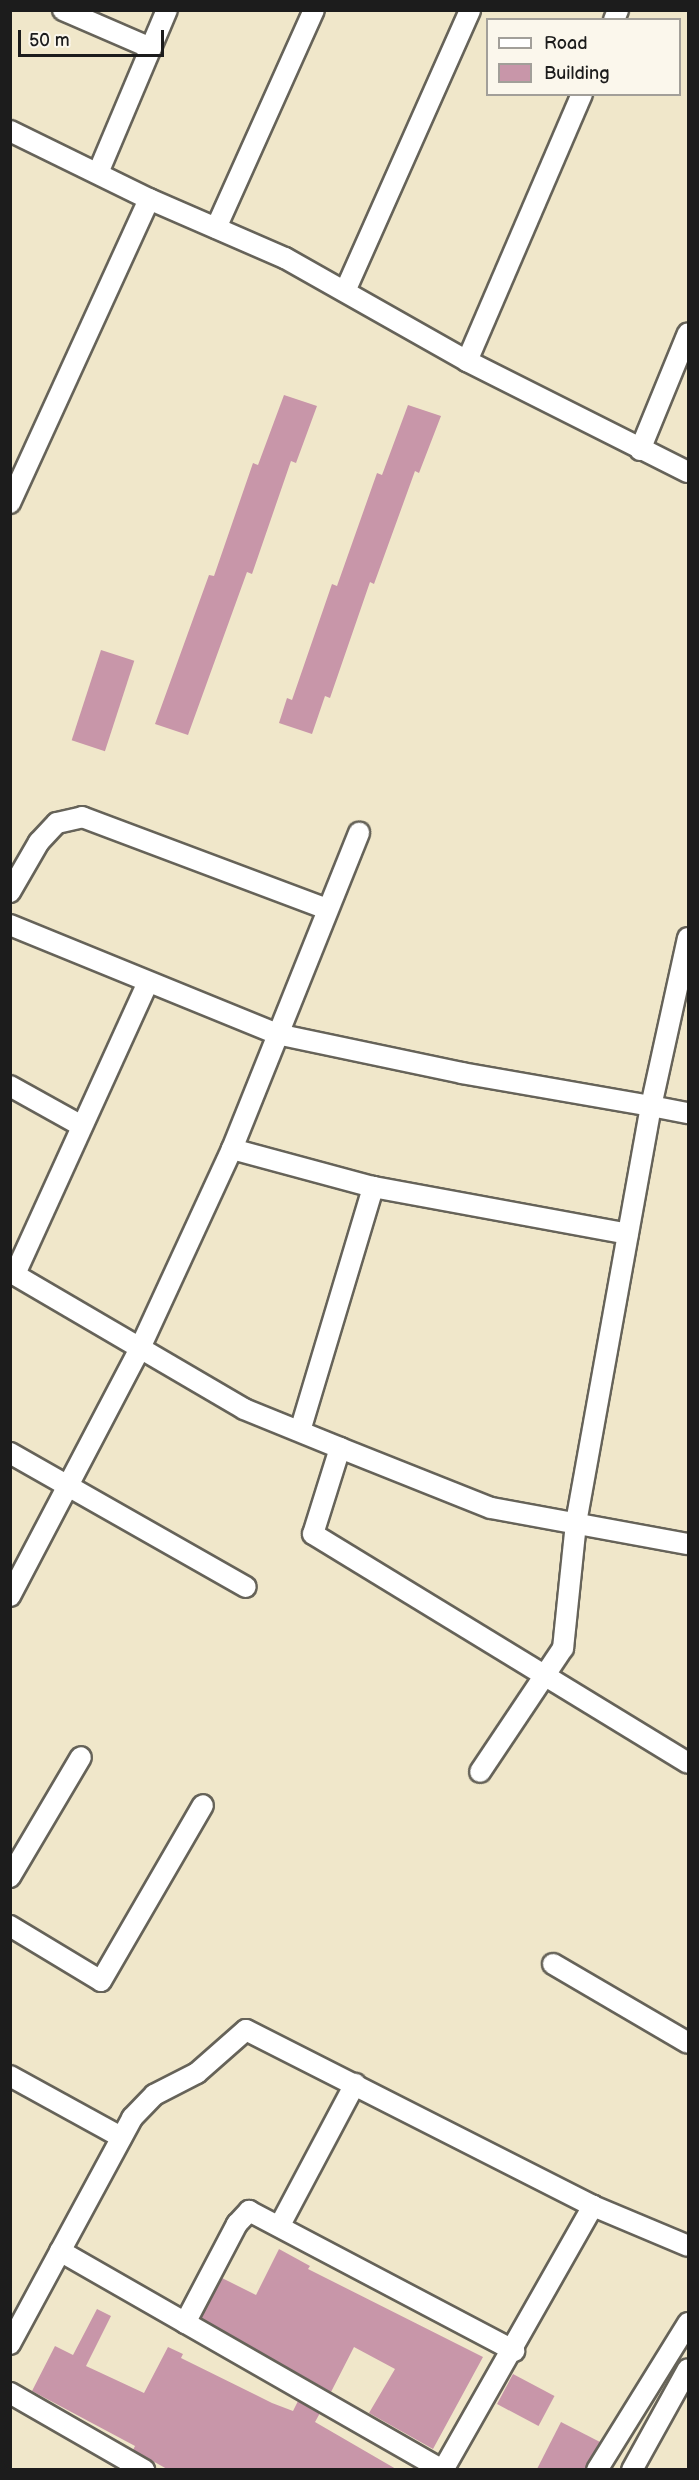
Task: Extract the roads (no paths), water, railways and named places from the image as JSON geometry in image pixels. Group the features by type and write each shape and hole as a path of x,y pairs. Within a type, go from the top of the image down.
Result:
{"street":[{"path":"63,10 151,48"},
{"path":"98,173 168,10"},
{"path":"216,228 314,10"},
{"path":"346,289 470,10"},
{"path":"467,361 581,96"},
{"path":"10,131 149,199 346,289 467,361 640,450 688,472"},
{"path":"10,504 149,199"},
{"path":"640,450 688,333"},
{"path":"10,892 39,842 57,822 82,817 327,909"},
{"path":"10,1596 140,1348 232,1149 359,833"},
{"path":"10,925 147,984 277,1034 462,1073 688,1113"},
{"path":"480,1772 563,1648 576,1523 651,1107 688,938"},
{"path":"147,984 13,1273 244,1409 340,1448 491,1508 688,1544"},
{"path":"10,1086 82,1126"},
{"path":"232,1149 373,1187 628,1234"},
{"path":"300,1431 373,1187"},
{"path":"340,1448 313,1534 543,1677 688,1763"},
{"path":"10,1453 246,1587"},
{"path":"10,1877 81,1757"},
{"path":"10,1926 101,1981 202,1805"},
{"path":"553,1964 688,2043"},
{"path":"10,2344 121,2137 144,2104 197,2073 246,2030 593,2206 688,2246"},
{"path":"10,2076 121,2137"},
{"path":"280,2225 355,2084"},
{"path":"60,2251 443,2469 514,2351 593,2206"},
{"path":"185,2323 243,2214 256,2212 514,2351"},
{"path":"597,2469 688,2323"},
{"path":"632,2469 688,2369"},
{"path":"10,2393 110,2461 144,2469"}]}
